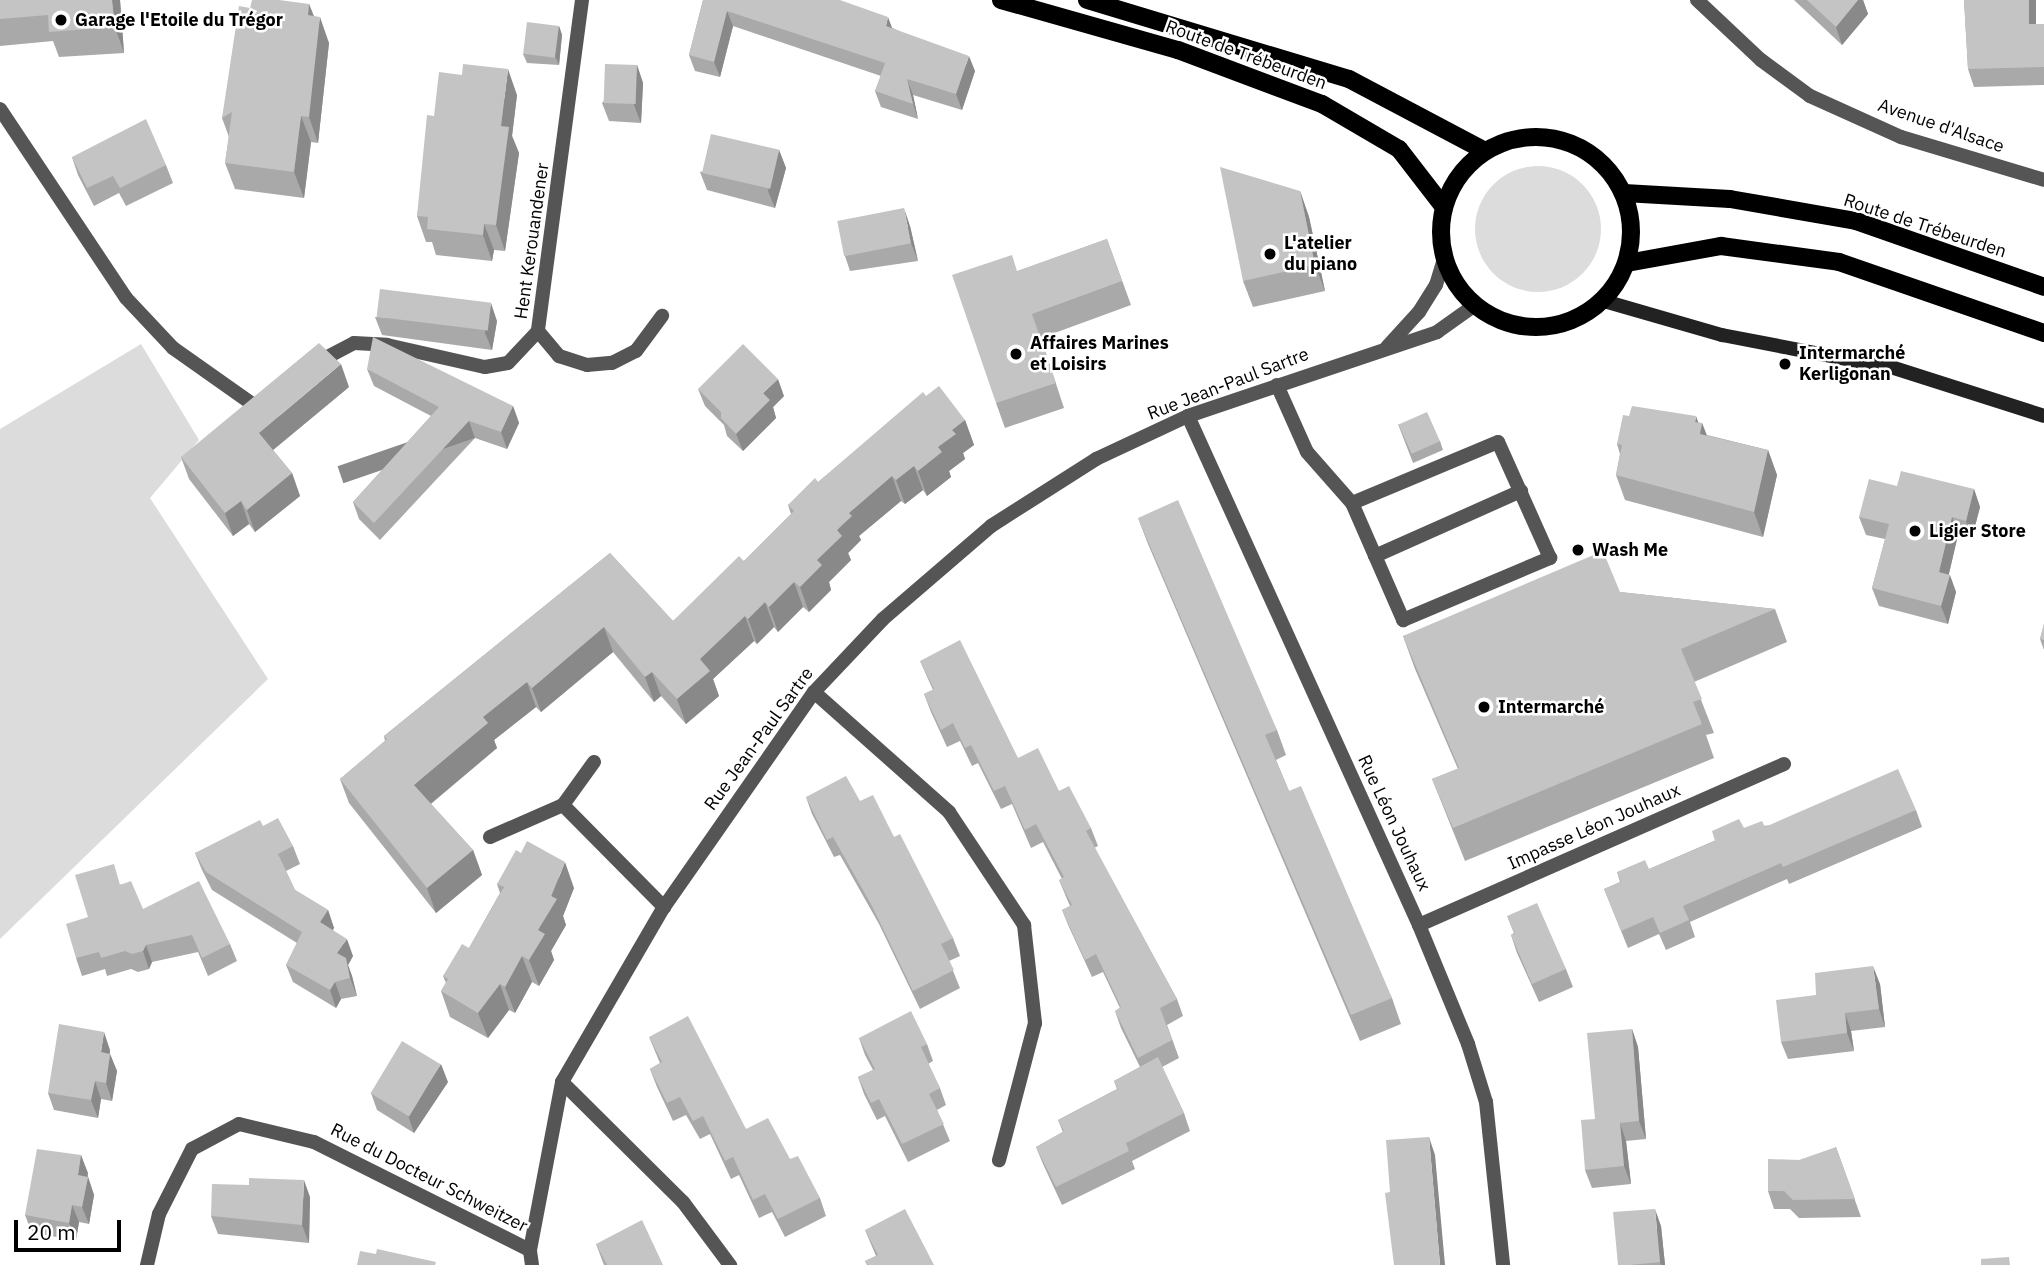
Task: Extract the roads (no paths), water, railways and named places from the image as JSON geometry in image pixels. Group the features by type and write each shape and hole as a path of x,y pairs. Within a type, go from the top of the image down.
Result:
{"main road":[{"name":"Route de Trébeurden","path":"1001,0 1178,50 1322,104 1399,149 1443,206"},
{"name":"Route de Trébeurden","path":"1087,0 1349,79 1485,151"},
{"path":"1534,136 1567,142 1597,159 1624,192 1633,242 1627,263 1604,301 1579,318 1553,325 1511,322 1475,305 1456,284 1444,258 1443,206 1463,169 1485,151 1534,136"},
{"name":"Route de Trébeurden","path":"1624,192 1730,199 1856,221 2044,287"},
{"path":"1627,263 1721,246 1839,262 2044,334"},
{"path":"1604,301 1722,335 1894,368 2044,416"}],"street":[{"name":"Hent Kerouandener","path":"582,0 538,331 559,356 587,365 612,363 636,351 662,316"},
{"name":"Avenue d'Alsace","path":"1697,0 1761,60 1810,96 1901,137 2044,180"},
{"path":"0,109 126,298 173,348 258,408 277,393"},
{"name":"Rue Jean-Paul Sartre","path":"1387,348 1419,313 1436,285 1444,258"},
{"name":"Rue Jean-Paul Sartre","path":"531,1258 562,1082 664,907 814,692 883,619 991,526 1096,459 1188,416 1437,332 1475,305"},
{"path":"297,377 326,354 354,343 485,367 508,363 538,331"},
{"path":"1277,385 1307,452 1352,503 1404,620 1550,558 1498,442 1352,503"},
{"name":"Rue Léon Jouhaux","path":"1188,416 1419,925 1486,1102 1503,1265"},
{"path":"1375,556 1521,491"},
{"path":"814,692 949,813 1024,925 1035,1023 999,1160"},
{"path":"491,838 564,805 594,762"},
{"name":"Impasse Léon Jouhaux","path":"1419,925 1784,764"},
{"path":"564,805 664,907"},
{"path":"562,1082 683,1202 730,1265"},
{"name":"Rue du Docteur Schweitzer","path":"147,1265 159,1214 192,1149 239,1124 314,1142 531,1258"}],"place":[{"name":"Garage l'Etoile du Trégor","path":"61,20"},
{"name":"L'atelier du piano","path":"1270,254"},
{"name":"Affaires Marines et Loisirs","path":"1016,354"},
{"name":"Intermarché Kerligonan","path":"1785,364"},
{"name":"Ligier Store","path":"1915,531"},
{"name":"Wash Me","path":"1578,550"},
{"name":"Intermarché","path":"1484,707"}]}
